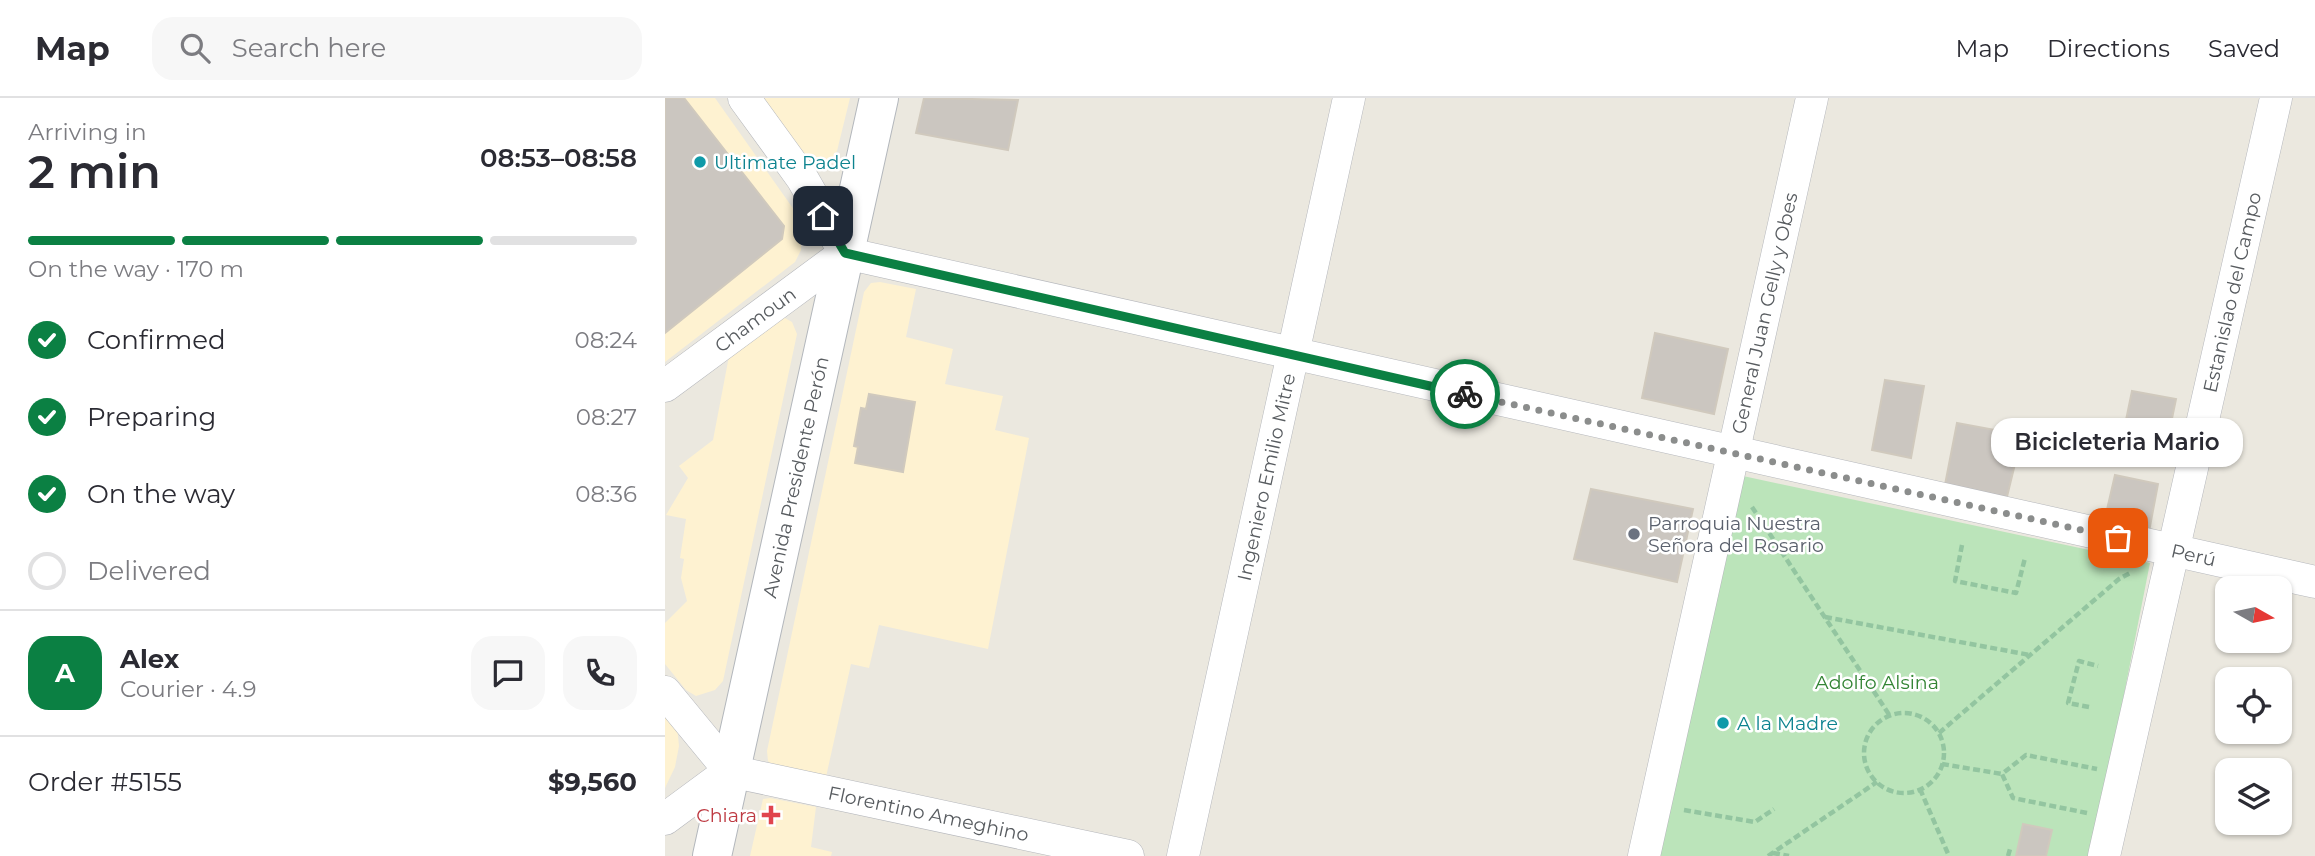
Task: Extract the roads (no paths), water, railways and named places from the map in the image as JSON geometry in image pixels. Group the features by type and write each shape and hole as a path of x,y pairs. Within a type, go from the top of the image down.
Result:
{"main road":[{"name":"Avenida Presidente Perón","path":"712,856 879,98"}],"street":[{"path":"744,98 802,178 845,253"},
{"name":"Ingeniero Emilio Mitre","path":"1183,856 1349,98"},
{"name":"General Juan Gelly y Obes","path":"1644,856 1812,98"},
{"name":"Estanislao del Campo","path":"2104,856 2276,98"},
{"name":"Perú","path":"845,253 1293,356 2315,582"},
{"name":"Chamoun","path":"665,386 845,253"},
{"path":"665,692 730,771 665,819"},
{"name":"Florentino Ameghino","path":"730,771 1128,856"}],"place":[{"name":"Ultimate Padel","path":"700,162"},
{"name":"Parroquia Nuestra Señora del Rosario","path":"1634,534"},
{"name":"Bicicleteria Mario","path":"2118,538"},
{"name":"A la Madre","path":"1723,723"},
{"name":"Chiara","path":"771,815"}],"park label":[{"name":"Adolfo Alsina","path":"1877,682"}]}
